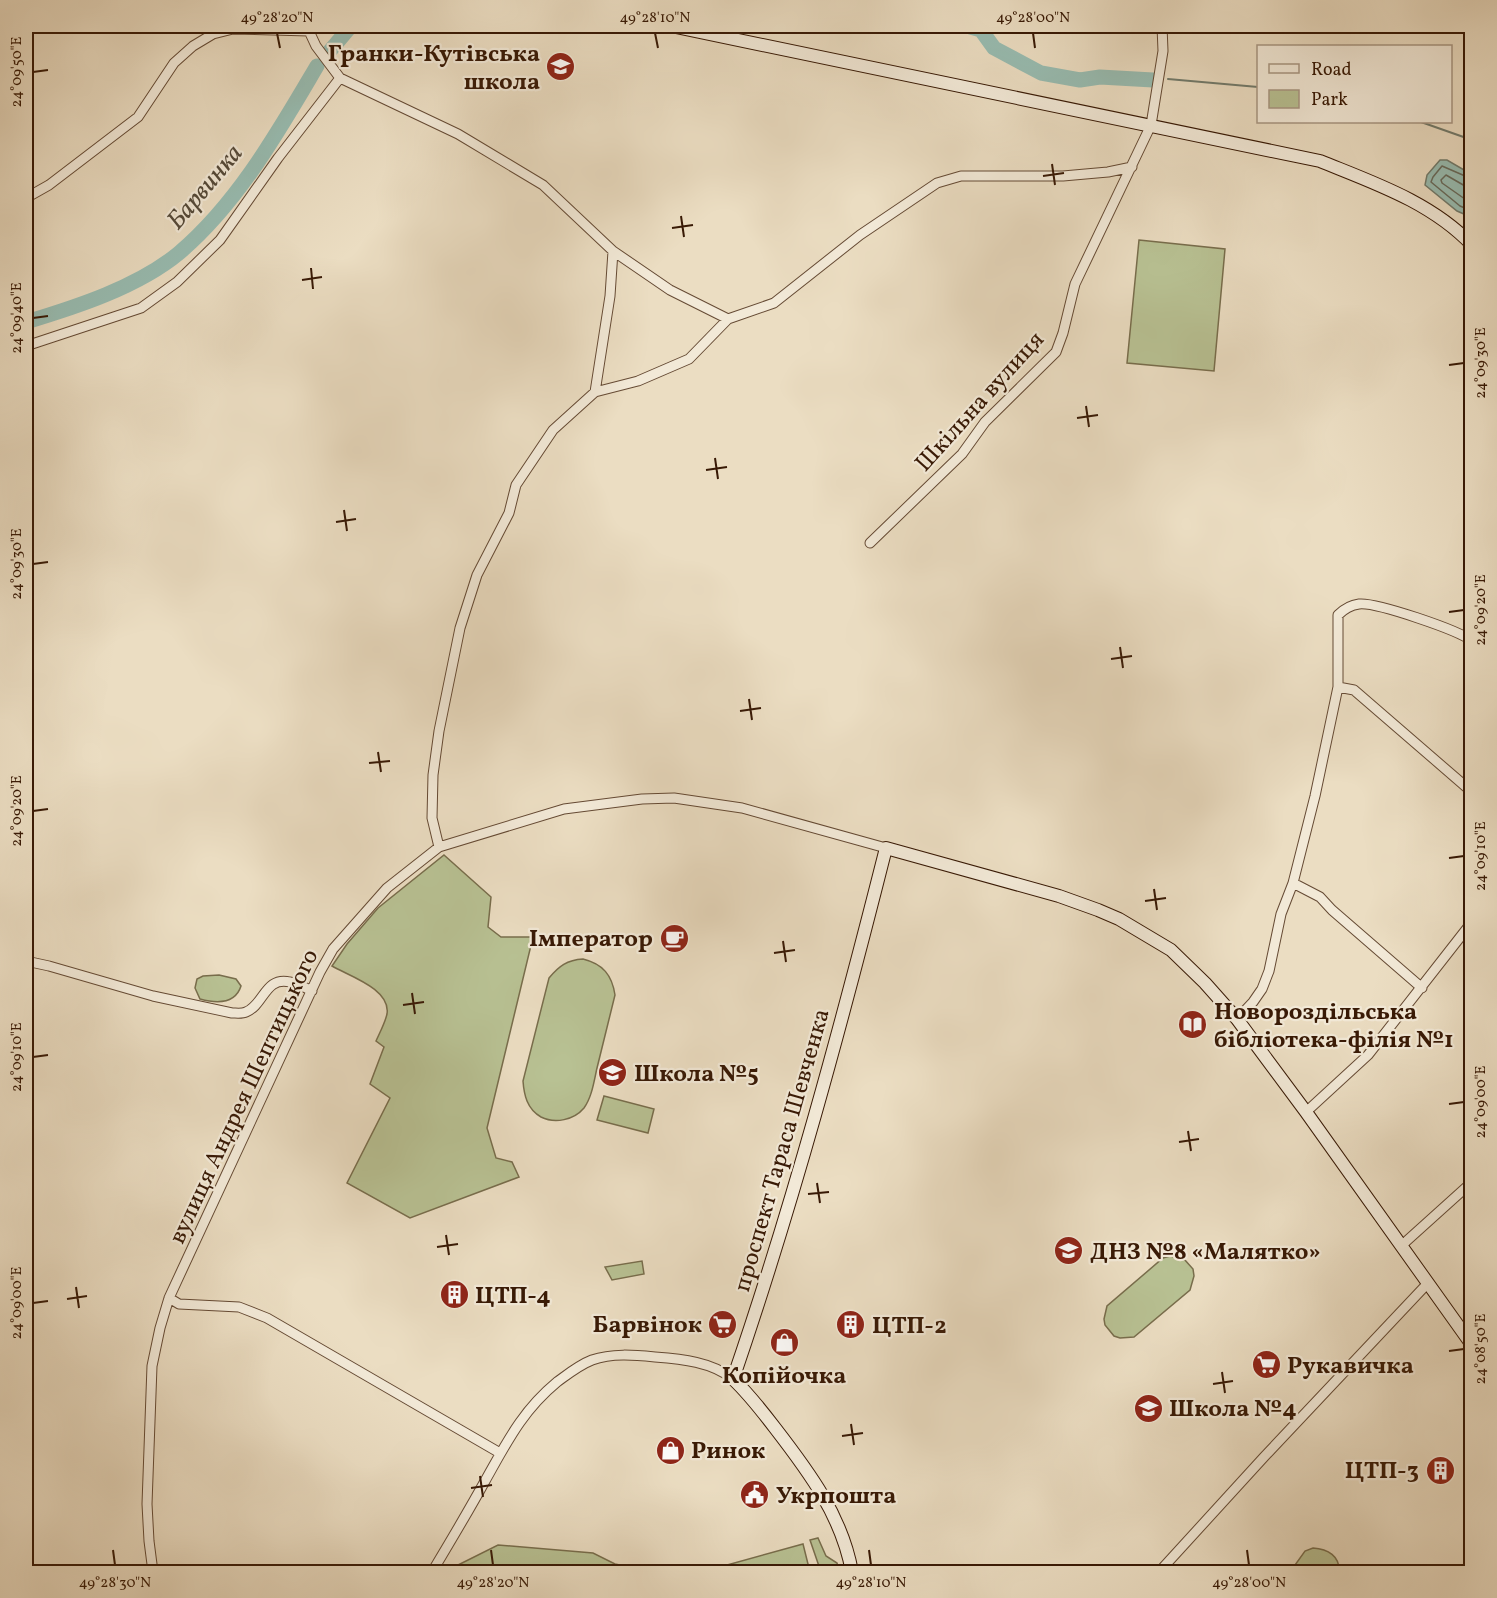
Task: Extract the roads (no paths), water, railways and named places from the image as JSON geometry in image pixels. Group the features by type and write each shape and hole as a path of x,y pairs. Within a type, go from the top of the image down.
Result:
{"street":[{"path":"671,26 1320,161 1397,192 1450,224 1472,245"},
{"name":"Шкільна вулиця","path":"870,543 962,454 985,422 1056,352 1075,284 1151,125 1162,51 1162,26"},
{"path":"26,198 49,185 138,117 174,63 193,46 213,34 233,29 311,28 316,46 340,78 458,134 543,185 614,251 670,290 728,319"},
{"path":"26,346 141,308 177,282 220,240 278,158 340,78"},
{"path":"439,847 432,818 433,775 439,731 460,628 477,575 509,513 516,485 553,430 596,392 638,381 689,359 728,319 774,303 860,235 937,183 961,176 1063,176 1108,172 1132,167"},
{"path":"596,392 614,251"},
{"path":"1237,1020 1257,995 1269,971 1281,914 1293,883 1315,796 1338,687 1338,615 1350,606 1367,604 1456,632 1472,641"},
{"path":"1338,687 1354,690 1472,792"},
{"name":"вулиця Андрея Шептицького","path":"153,1572 147,1504 152,1366 169,1298 320,972 333,950 387,888 439,847 564,810 642,798 674,798 741,808 886,848"},
{"path":"886,848 1059,896 1119,919 1170,950 1205,983 1309,1110 1472,1346"},
{"name":"проспект Тараса Шевченка","path":"733,1379 768,1278 841,1019 886,848"},
{"path":"1293,883 1320,897 1422,988"},
{"path":"1309,1110 1368,1055 1472,922"},
{"path":"26,961 153,996 232,1013 245,1013 270,986 276,983 291,982 312,991"},
{"path":"1403,1245 1472,1182"},
{"path":"1159,1572 1428,1283"},
{"path":"169,1298 179,1304 239,1307 267,1318 500,1453"},
{"path":"432,1572 528,1409 571,1371 596,1359 624,1355 671,1358 718,1368 751,1396 821,1490 838,1526 852,1572"}],"water":[{"path":"1440,160 1447,160 1471,174 1471,217 1457,211 1425,185 1427,175"}],"waterway":[{"name":"Барвинка","path":"329,52 351,26"},
{"name":"Барвинка","path":"967,26 981,30 994,48 1041,73 1080,80 1100,77 1153,80"},
{"name":"Барвинка","path":"26,322 86,303 126,286 179,253 220,212 256,166 317,66"},
{"path":"1168,79 1257,87"},
{"path":"1424,123 1472,140"}],"place":[{"name":"Гранки-Кутівська школа","path":"561,67"},
{"name":"Імператор","path":"674,938"},
{"name":"Новороздільська бібліотека-філія №1","path":"1193,1025"},
{"name":"Школа №5","path":"613,1073"},
{"name":"ДНЗ №8 «Малятко»","path":"1069,1251"},
{"name":"ЦТП-4","path":"454,1295"},
{"name":"Барвінок","path":"723,1324"},
{"name":"ЦТП-2","path":"851,1325"},
{"name":"Копійочка","path":"784,1342"},
{"name":"Рукавичка","path":"1266,1365"},
{"name":"Школа №4","path":"1148,1408"},
{"name":"Ринок","path":"670,1450"},
{"name":"ЦТП-3","path":"1440,1470"},
{"name":"Укрпошта","path":"755,1495"}]}
